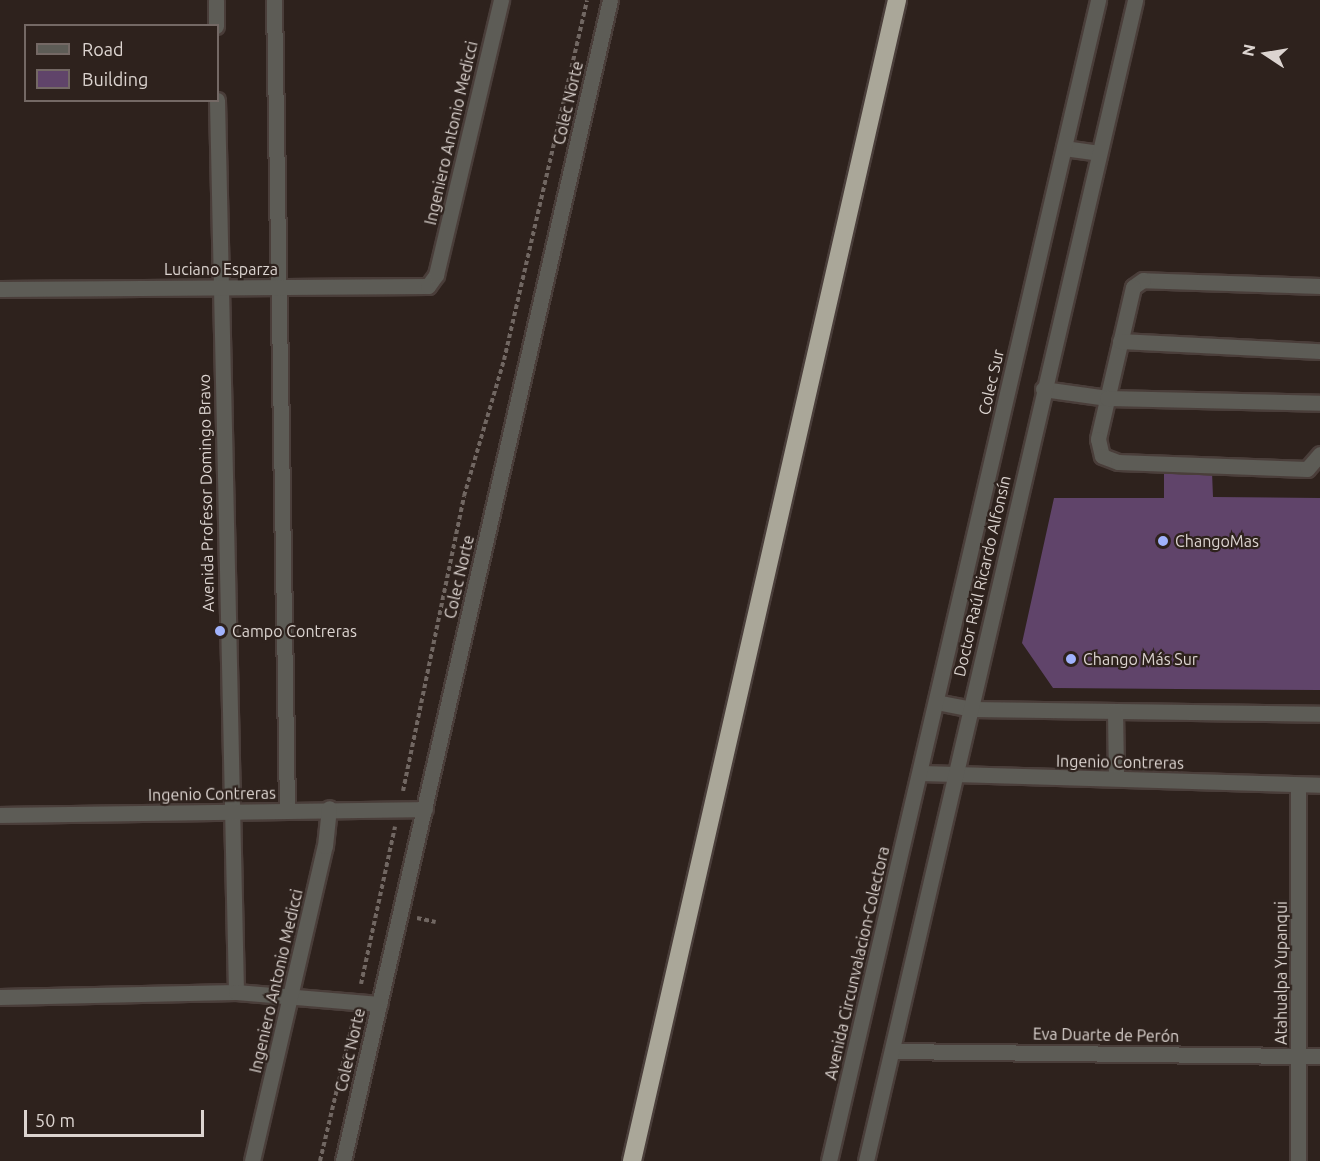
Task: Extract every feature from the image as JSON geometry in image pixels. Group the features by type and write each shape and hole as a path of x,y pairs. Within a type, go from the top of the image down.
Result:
{"highway":[{"path":"632,1161 897,0"}],"street":[{"path":"216,0 216,24"},
{"path":"274,0 287,810"},
{"name":"Ingeniero Antonio Medicci","path":"436,275 501,0"},
{"name":"Colec Norte","path":"343,1161 610,0"},
{"name":"Colec Sur","path":"920,773 1098,0"},
{"name":"Doctor Raúl Ricardo Alfonsín","path":"866,1161 956,777 1043,389 1135,0"},
{"name":"Avenida Profesor Domingo Bravo","path":"217,102 219,287 236,992"},
{"path":"1064,148 1099,153"},
{"name":"Luciano Esparza","path":"0,289 279,287 420,289 436,275"},
{"path":"1320,286 1143,280 1133,287 1098,439 1102,456 1118,462 1307,469 1320,454"},
{"path":"1120,341 1320,351"},
{"path":"1043,389 1107,398 1320,403"},
{"path":"936,702 971,709 1320,714"},
{"path":"1115,711 1116,778"},
{"name":"Ingenio Contreras","path":"920,773 956,777 1116,778 1320,785"},
{"name":"Avenida Circunvalacion-Colectora","path":"829,1161 920,773"},
{"name":"Atahualpa Yupanqui","path":"1298,785 1300,1055 1298,1161"},
{"name":"Ingeniero Antonio Medicci","path":"252,1161 292,995 329,808"},
{"name":"Ingenio Contreras","path":"0,815 231,812 329,808 425,809"},
{"path":"0,997 236,992 379,1004"},
{"name":"Eva Duarte de Perón","path":"892,1051 1320,1056"}],"path":[{"path":"320,1161 399,809 464,496 504,360 586,0"}],"building":[{"path":"1212,472 1213,497 1320,498 1320,690 1053,688 1022,643 1054,498 1164,498 1164,474"}],"place":[{"name":"ChangoMas","path":"1163,541"},
{"name":"Campo Contreras","path":"220,631"},
{"name":"Chango Más Sur","path":"1071,659"}]}
